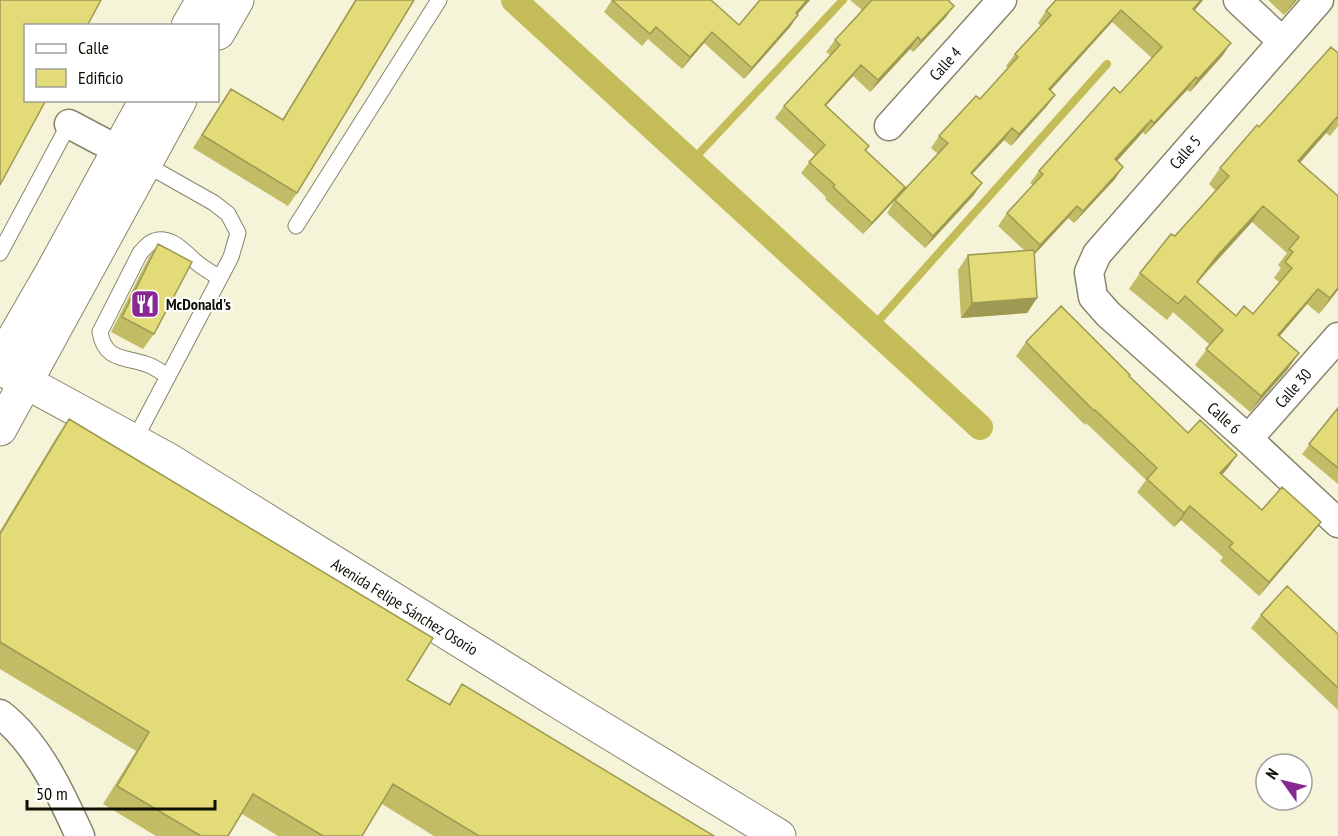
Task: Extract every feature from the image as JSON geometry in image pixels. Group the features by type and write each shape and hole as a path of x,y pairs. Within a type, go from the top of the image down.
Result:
{"street":[{"path":"189,24 204,0"},
{"path":"219,31 237,0"},
{"name":"Calle 4","path":"889,126 1002,0"},
{"path":"1238,0 1281,41"},
{"name":"Calle 5","path":"1108,314 1093,297 1089,272 1097,254 1319,0"},
{"path":"132,157 146,102"},
{"path":"0,429 8,371 132,157 178,102"},
{"path":"69,124 132,157"},
{"name":"Calle 6","path":"1108,314 1338,523"},
{"name":"Calle 30","path":"1248,439 1338,337"},
{"name":"Avenida Felipe Sánchez Osorio","path":"8,371 169,460 779,836"},
{"path":"0,714 9,721 38,755 60,792 80,836"}],"lane":[{"path":"296,226 439,0"},
{"path":"0,253 69,124"},
{"path":"132,157 214,203 228,214 238,233 231,256 134,441"},
{"path":"168,376 150,366 107,351 102,342 100,332 140,253 150,243 161,239 172,243 188,254 197,264 220,278"}],"building":[{"path":"0,0 101,0 88,24 24,24 24,102 45,102 0,185"},
{"path":"356,0 414,0 297,193 202,135 231,89 283,120"},
{"path":"612,0 711,0 739,25 760,0 807,0 796,13 798,15 752,68 712,32 690,57 656,27 650,34"},
{"path":"872,0 948,0 954,6 921,41 918,37 878,80 861,65 825,105 869,146 865,150 905,187 872,223 809,162 825,145 784,106 840,45 835,40"},
{"path":"1056,0 1201,0 1193,9 1231,43 1154,123 1151,120 1115,159 1123,167 1083,211 1077,206 1040,245 1007,213 1043,174 1039,171 1114,87 1120,93 1162,47 1121,10 1049,89 1055,95 1019,134 1012,128 971,173 982,183 933,236 895,200 948,143 939,136 976,96 980,99 1018,57 1015,54 1051,15 1046,11"},
{"path":"1331,47 1338,53 1338,118 1298,161 1338,196 1338,288 1330,298 1318,289 1278,335 1299,353 1261,396 1206,349 1223,330 1185,296 1178,304 1140,273 1171,234 1175,236 1229,176 1220,168 1257,125 1259,127","holes":["1263,206 1299,237 1289,249 1293,252 1285,262 1292,268 1253,314 1244,306 1236,316 1197,282 1217,256"]},
{"name":"McDonald's","path":"158,244 192,262 154,334 122,317"},
{"path":"1034,250 1037,298 972,303 968,255"},
{"path":"1061,306 1188,433 1200,420 1237,455 1220,473 1262,510 1282,487 1321,522 1269,582 1229,547 1233,543 1190,506 1184,513 1147,479 1157,468 1094,411 1026,342"},
{"path":"1338,408 1338,468 1309,444"},
{"path":"69,419 433,638 407,680 450,705 462,684 714,836 479,836 393,784 362,836 323,836 253,794 228,836 201,836 117,786 149,732 0,642 0,534"},
{"path":"1287,586 1338,634 1338,688 1261,615"}],"waterway":[{"path":"514,0 980,427"},
{"path":"519,5 523,0"},
{"path":"691,162 843,0"},
{"path":"872,328 1107,64"}],"place":[{"name":"McDonald's","path":"145,304"}]}
